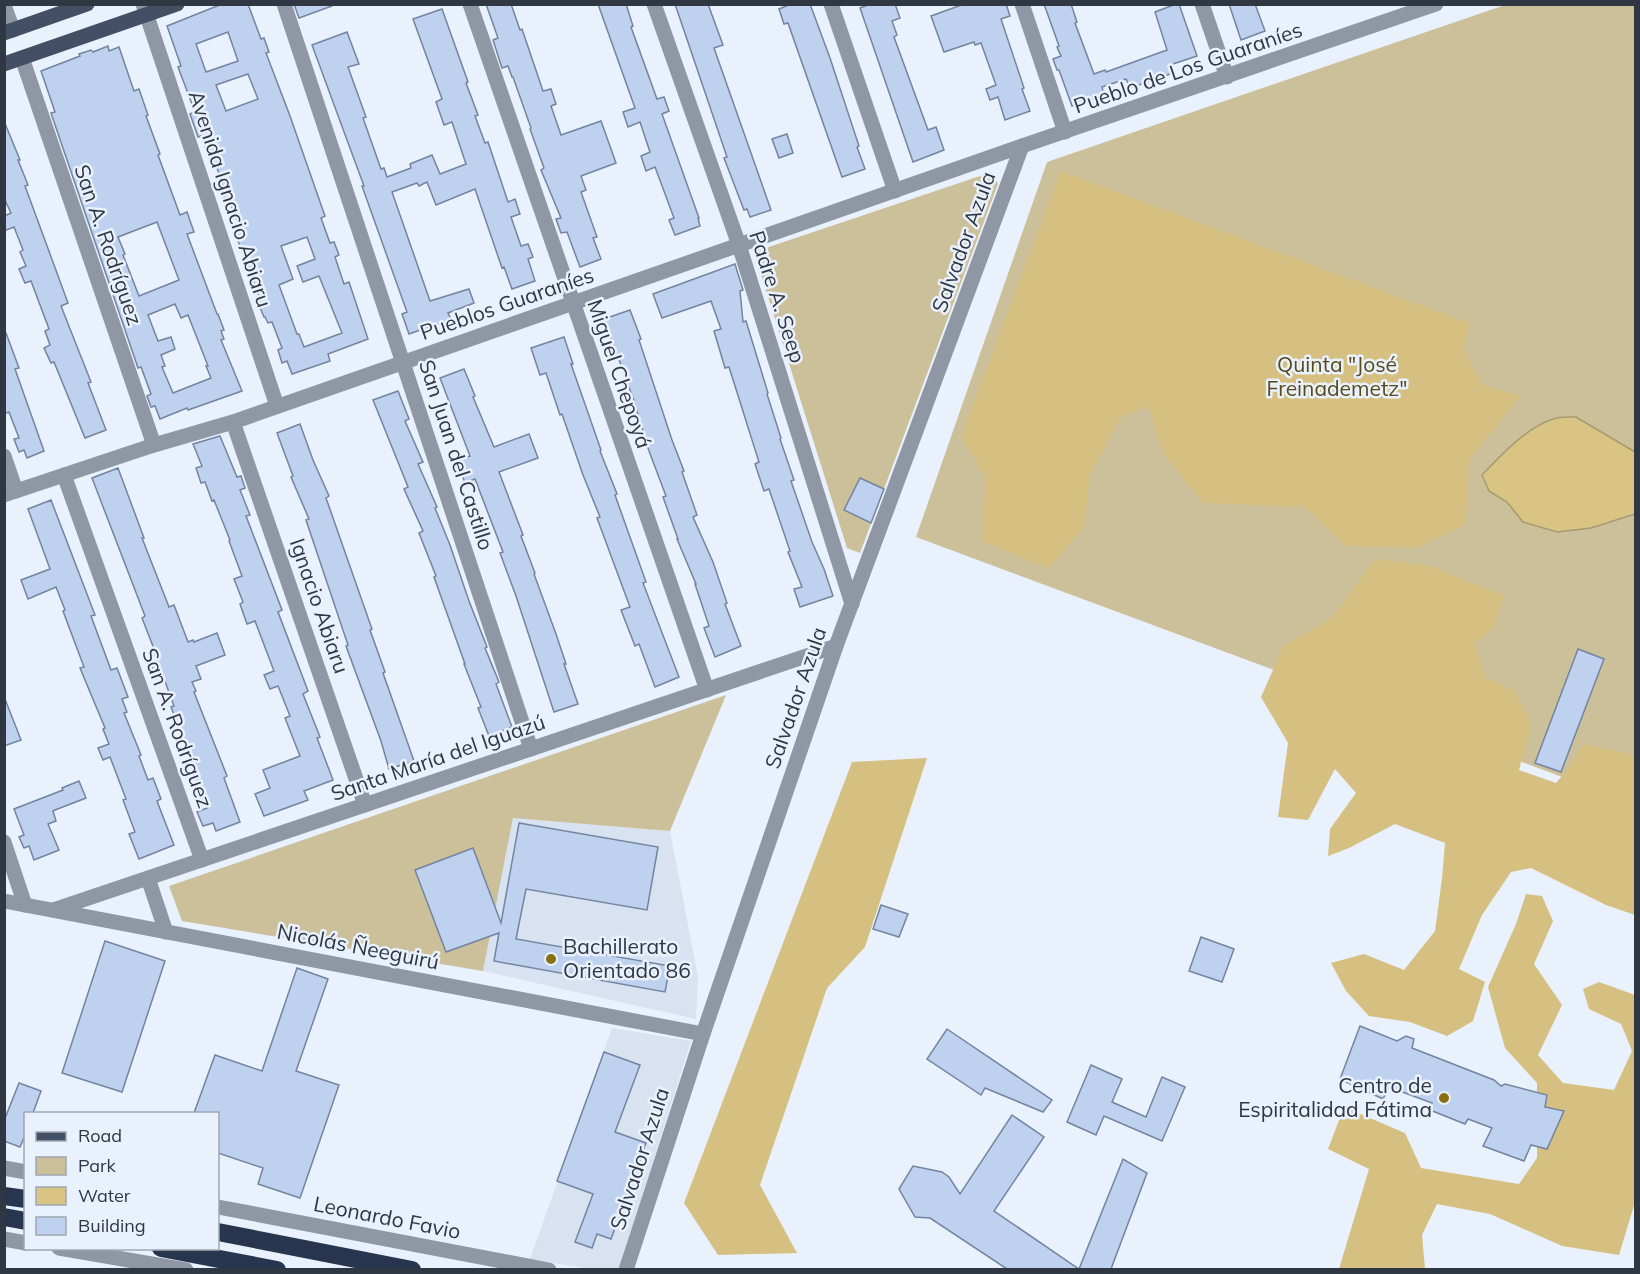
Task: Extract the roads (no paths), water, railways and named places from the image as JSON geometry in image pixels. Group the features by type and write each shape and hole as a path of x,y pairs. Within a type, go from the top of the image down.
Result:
{"highway":[{"path":"4,1196 24,1199"},
{"path":"4,1217 24,1221"},
{"path":"219,1232 412,1269"},
{"path":"172,1250 277,1269"}],"main road":[{"path":"9,32 87,4"},
{"path":"4,64 145,10 177,4"}],"street":[{"name":"San Juan del Castillo","path":"284,4 531,749"},
{"name":"Miguel Chepoyá","path":"470,4 707,690"},
{"name":"Padre A. Seep","path":"654,4 739,245 852,604"},
{"path":"831,4 895,191"},
{"path":"1022,4 1065,132"},
{"path":"1202,4 1227,77"},
{"path":"1388,4 1393,19"},
{"name":"Pueblo de Los Guaraníes","path":"1022,147 1436,4"},
{"path":"4,5 9,32"},
{"name":"Avenida Ignacio Abiaru","path":"145,10 277,406"},
{"name":"San A. Rodríguez","path":"22,58 154,445"},
{"name":"Pueblos Guaraníes","path":"10,493 154,445 233,422 1022,147"},
{"name":"Salvador Azula","path":"626,1269 703,1034 836,646 1022,147"},
{"name":"Ignacio Abiaru","path":"233,422 365,805"},
{"path":"4,456 10,493"},
{"name":"San A. Rodríguez","path":"64,475 202,860"},
{"name":"Santa María del Iguazú","path":"53,910 836,646"},
{"path":"4,842 25,905"},
{"path":"148,878 166,932"},
{"name":"Nicolás Ñeeguirú","path":"4,901 703,1034"},
{"path":"4,1168 24,1172"},
{"name":"Leonardo Favio","path":"219,1208 549,1269"},
{"path":"4,1239 24,1243"},
{"path":"71,1250 186,1269"}],"water":[{"path":"1576,417 1635,452 1635,514 1591,528 1557,532 1523,522 1507,502 1489,491 1482,475 1514,443 1533,428 1555,418"}],"place":[{"name":"Bachillerato Orientado 86","path":"551,959"},
{"name":"Centro de Espiritalidad Fátima","path":"1444,1098"}],"park label":[{"name":"Quinta \"José Freinademetz\"","path":"1337,377"}]}
